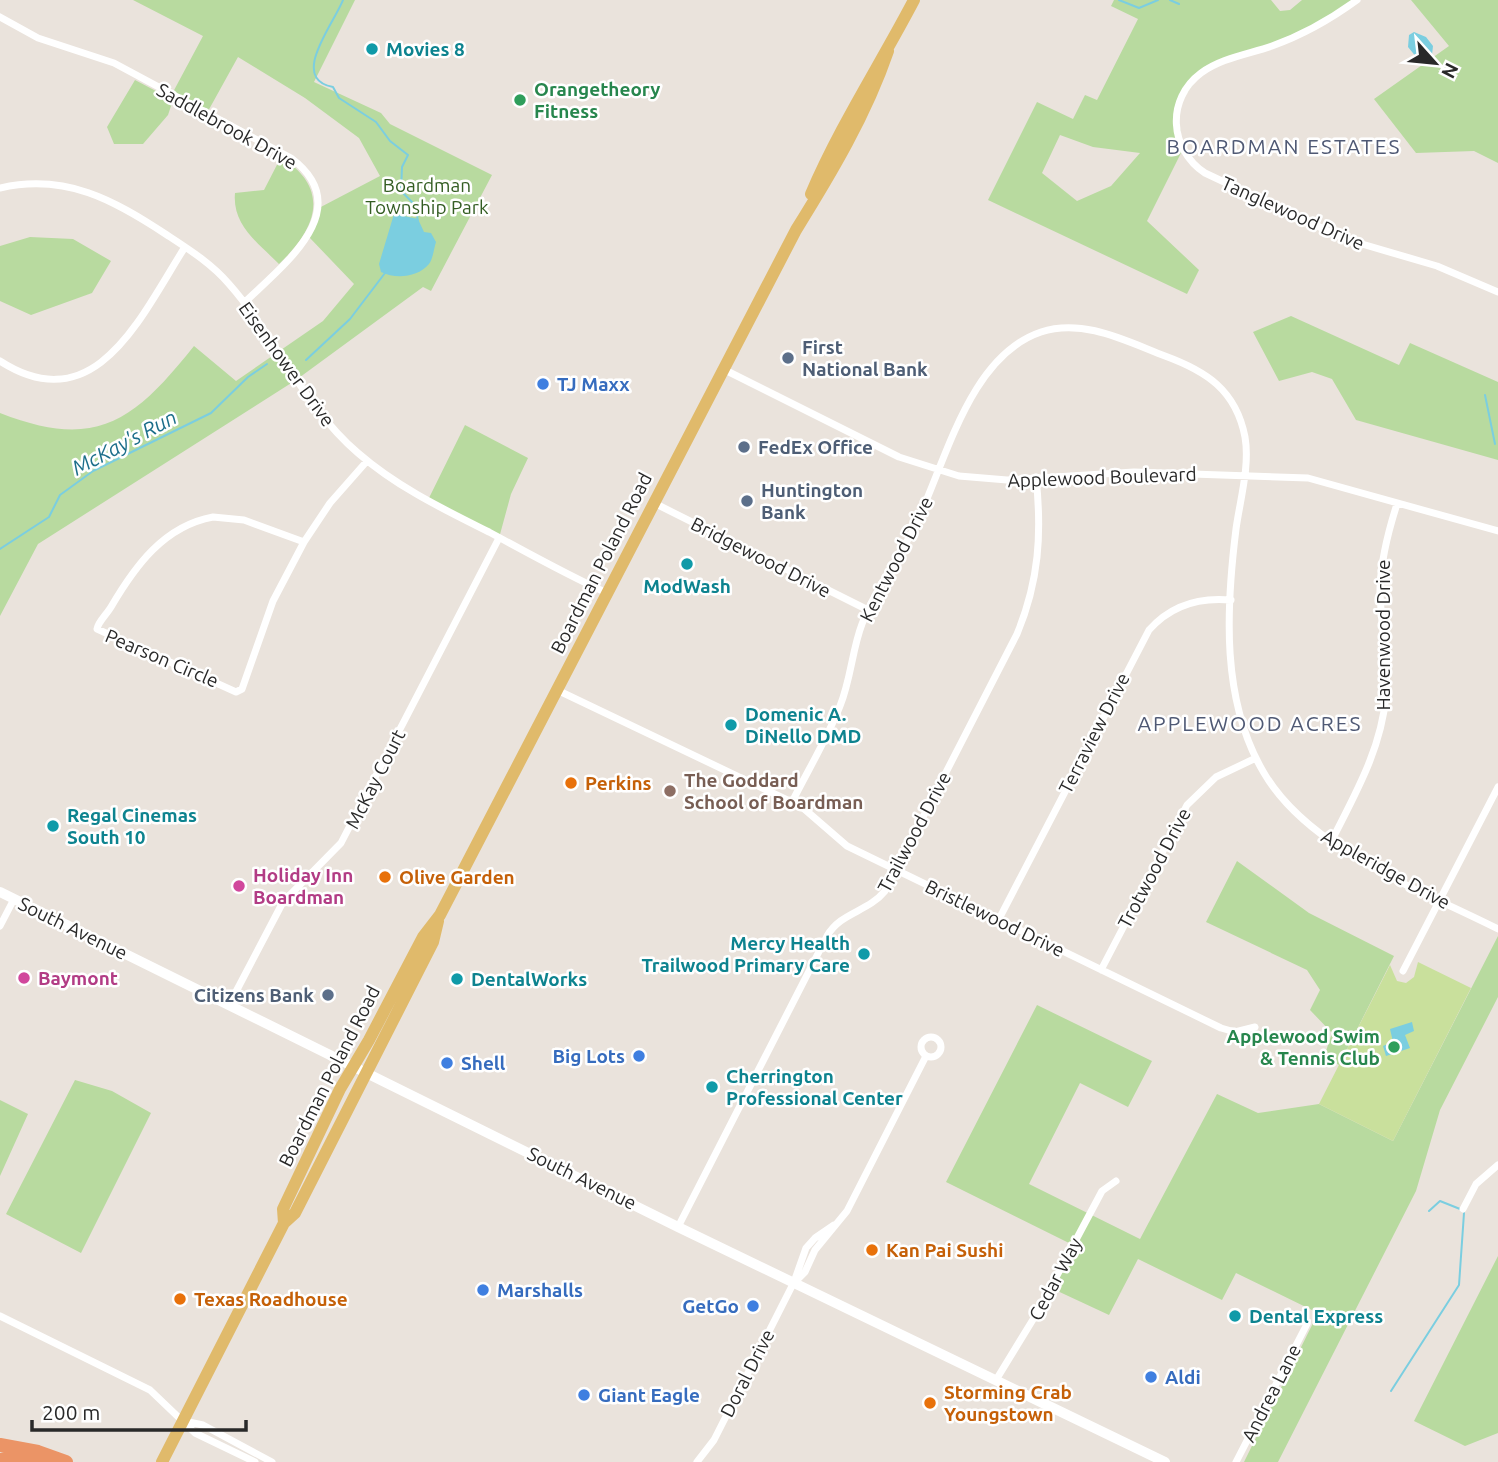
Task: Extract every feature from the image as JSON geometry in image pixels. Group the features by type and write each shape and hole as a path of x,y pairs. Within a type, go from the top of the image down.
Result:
{"highway":[{"path":"0,1445 38,1452 66,1462"},
{"path":"0,1461 18,1458 40,1462"}],"main road":[{"name":"Boardman Poland Road","path":"284,1223 283,1209 354,1065 423,937 440,915 796,230 836,165 870,99 888,51 914,0"},
{"name":"South Avenue","path":"0,892 678,1227 1165,1462"},
{"name":"Boardman Poland Road","path":"162,1462 284,1223 295,1213 433,942 440,915"}],"street":[{"name":"Tanglewood Drive","path":"1357,0 1311,29 1200,74 1183,94 1177,108 1176,124 1181,146 1191,161 1205,173 1345,239 1437,267 1498,292"},
{"name":"Saddlebrook Drive","path":"0,18 38,38 114,63 291,158 301,167 316,197 313,230 302,247 244,303"},
{"name":"Eisenhower Drive","path":"0,188 51,183 88,190 129,210 185,247 216,270 244,303 312,403 367,461 412,492 607,593"},
{"path":"0,361 19,372 50,380 69,379 94,369 121,345 185,247"},
{"name":"Kentwood Drive","path":"792,802 839,708 856,642 868,610 914,529 938,471 991,366 1022,340 1044,331 1067,327 1103,333 1197,368 1211,377 1233,403 1246,443 1243,475"},
{"name":"Applewood Boulevard","path":"723,369 899,457 938,471 984,480 1121,472 1308,478 1498,531"},
{"name":"Pearson Circle","path":"304,542 234,518 213,517 192,523 165,540 141,561 97,629 240,692 273,601 304,542 330,503 367,461"},
{"name":"Appleridge Drive","path":"1243,475 1231,600 1234,693 1243,728 1256,758 1288,805 1331,842 1498,929"},
{"name":"Trailwood Drive","path":"678,1227 829,934 846,916 877,900 896,870 1027,609 1040,547 1036,477"},
{"name":"Bridgewood Drive","path":"653,503 868,610"},
{"name":"Havenwood Drive","path":"1331,842 1371,761 1383,719 1386,670 1381,575 1386,541 1397,504"},
{"name":"McKay Court","path":"229,1005 283,902 341,843 499,538"},
{"name":"Terraview Drive","path":"999,919 1149,630 1163,617 1184,605 1206,599 1231,600"},
{"name":"Bristlewood Drive","path":"557,690 792,802 817,817 843,843 1101,970 1226,1030 1235,1032 1255,1027"},
{"name":"Trotwood Drive","path":"1101,970 1187,805 1216,777 1256,758"},
{"path":"1403,971 1498,787"},
{"path":"0,926 14,899"},
{"name":"Doral Drive","path":"697,1462 714,1440 794,1282 805,1272 815,1250 847,1211 926,1056"},
{"path":"1463,1209 1476,1184 1498,1165"},
{"name":"Cedar Way","path":"996,1380 1035,1318 1102,1191 1116,1181"},
{"path":"0,1315 150,1390 183,1421 212,1443 255,1462"},
{"name":"Andrea Lane","path":"1236,1462 1307,1324"},
{"path":"183,1421 203,1425 272,1462"}],"green space":[{"name":"Boardman Township Park","path":"133,0 355,0 314,82 381,113 390,124 492,175 431,291 423,287 296,380 38,544 0,616 0,413 34,424 63,429 88,428 111,422 132,410 152,393 194,346 236,381 323,321 354,284 309,237 317,209 380,176 359,138 305,98 238,57 207,113 172,94 203,36"},
{"path":"1114,0 1271,0 1280,11 1290,10 1302,0 1357,0 1329,19 1200,74 1177,108 1183,149 1147,221 1199,270 1187,294 988,200 1037,102 1073,119 1085,95 1097,100 1138,19 1111,6","holes":["1060,135 1093,147 1140,153 1111,186 1077,201 1042,173"]},
{"path":"1411,0 1498,0 1498,163 1474,151 1416,153 1374,99 1449,46"},
{"path":"135,80 173,100 168,115 143,144 114,144 107,127"},
{"path":"281,157 297,170 307,183 313,196 313,210 302,237 279,264 242,224 235,204 235,193 264,190"},
{"path":"30,237 73,239 111,261 92,293 31,315 0,301 0,246"},
{"path":"1291,316 1399,365 1410,343 1498,382 1498,460 1356,420 1332,379 1312,372 1279,381 1253,332"},
{"path":"465,425 528,458 511,494 499,538 428,500"},
{"path":"1237,861 1309,913 1394,956 1339,1065 1324,1057 1332,1033 1310,1010 1320,990 1307,970 1206,922"},
{"path":"1498,936 1498,997 1440,1110 1416,1191 1278,1462 1244,1462 1318,1313 1236,1273 1222,1300 1138,1259 1109,1315 1051,1288 1073,1245 946,1182 1037,1005 1152,1061 1128,1107 1080,1083 1029,1184 1140,1239 1217,1094 1258,1113 1319,1104 1393,1141"},
{"name":"Applewood Swim & Tennis Club","path":"1418,962 1471,988 1393,1141 1319,1104 1390,965 1397,981 1406,983 1414,977"},
{"path":"75,1080 112,1091 151,1113 81,1253 6,1214"},
{"path":"0,1100 28,1114 0,1176"},
{"path":"1498,1256 1498,1433 1465,1446 1414,1421"}],"water":[{"path":"1414,32 1426,37 1433,46 1432,55 1426,62 1417,58 1408,47 1409,35"},
{"path":"394,214 418,219 424,232 431,233 436,242 429,264 412,275 393,276 381,272 379,264"},
{"path":"1412,1022 1414,1031 1405,1035 1410,1048 1386,1056 1383,1046 1393,1042 1390,1029"}],"waterway":[{"name":"McKay's Run","path":"343,0 318,49 314,73 320,82 333,87 339,98 376,122 390,141 408,155 402,167 401,191 416,206 418,223"},
{"path":"1119,0 1139,8 1158,0"},
{"path":"1170,0 1179,4"},
{"name":"McKay's Run","path":"306,360 350,319 385,273"},
{"name":"McKay's Run","path":"0,549 49,517 60,495 93,471 211,413 248,377 267,364"},
{"path":"1485,395 1495,444"},
{"path":"1429,1211 1440,1201 1460,1209"},
{"path":"1391,1391 1459,1285 1464,1213"}],"place":[{"name":"Movies 8","path":"372,49"},
{"name":"Orangetheory Fitness","path":"520,100"},
{"name":"First National Bank","path":"788,358"},
{"name":"TJ Maxx","path":"543,384"},
{"name":"FedEx Office","path":"744,447"},
{"name":"Huntington Bank","path":"747,501"},
{"name":"ModWash","path":"687,564"},
{"name":"Domenic A. DiNello DMD","path":"731,725"},
{"name":"Perkins","path":"571,783"},
{"name":"The Goddard School of Boardman","path":"670,791"},
{"name":"Regal Cinemas South 10","path":"53,826"},
{"name":"Olive Garden","path":"385,877"},
{"name":"Holiday Inn Boardman","path":"239,886"},
{"name":"Mercy Health Trailwood Primary Care","path":"864,954"},
{"name":"Baymont","path":"24,978"},
{"name":"DentalWorks","path":"457,979"},
{"name":"Citizens Bank","path":"328,995"},
{"name":"Applewood Swim & Tennis Club","path":"1394,1047"},
{"name":"Big Lots","path":"639,1056"},
{"name":"Shell","path":"447,1063"},
{"name":"Cherrington Professional Center","path":"712,1087"},
{"name":"Kan Pai Sushi","path":"872,1250"},
{"name":"Marshalls","path":"483,1290"},
{"name":"Texas Roadhouse","path":"180,1299"},
{"name":"GetGo","path":"753,1306"},
{"name":"Dental Express","path":"1235,1316"},
{"name":"Aldi","path":"1151,1377"},
{"name":"Giant Eagle","path":"584,1395"},
{"name":"Storming Crab Youngstown","path":"930,1403"}],"district":[{"name":"BOARDMAN ESTATES","path":"1284,146"},
{"name":"APPLEWOOD ACRES","path":"1250,723"}]}
